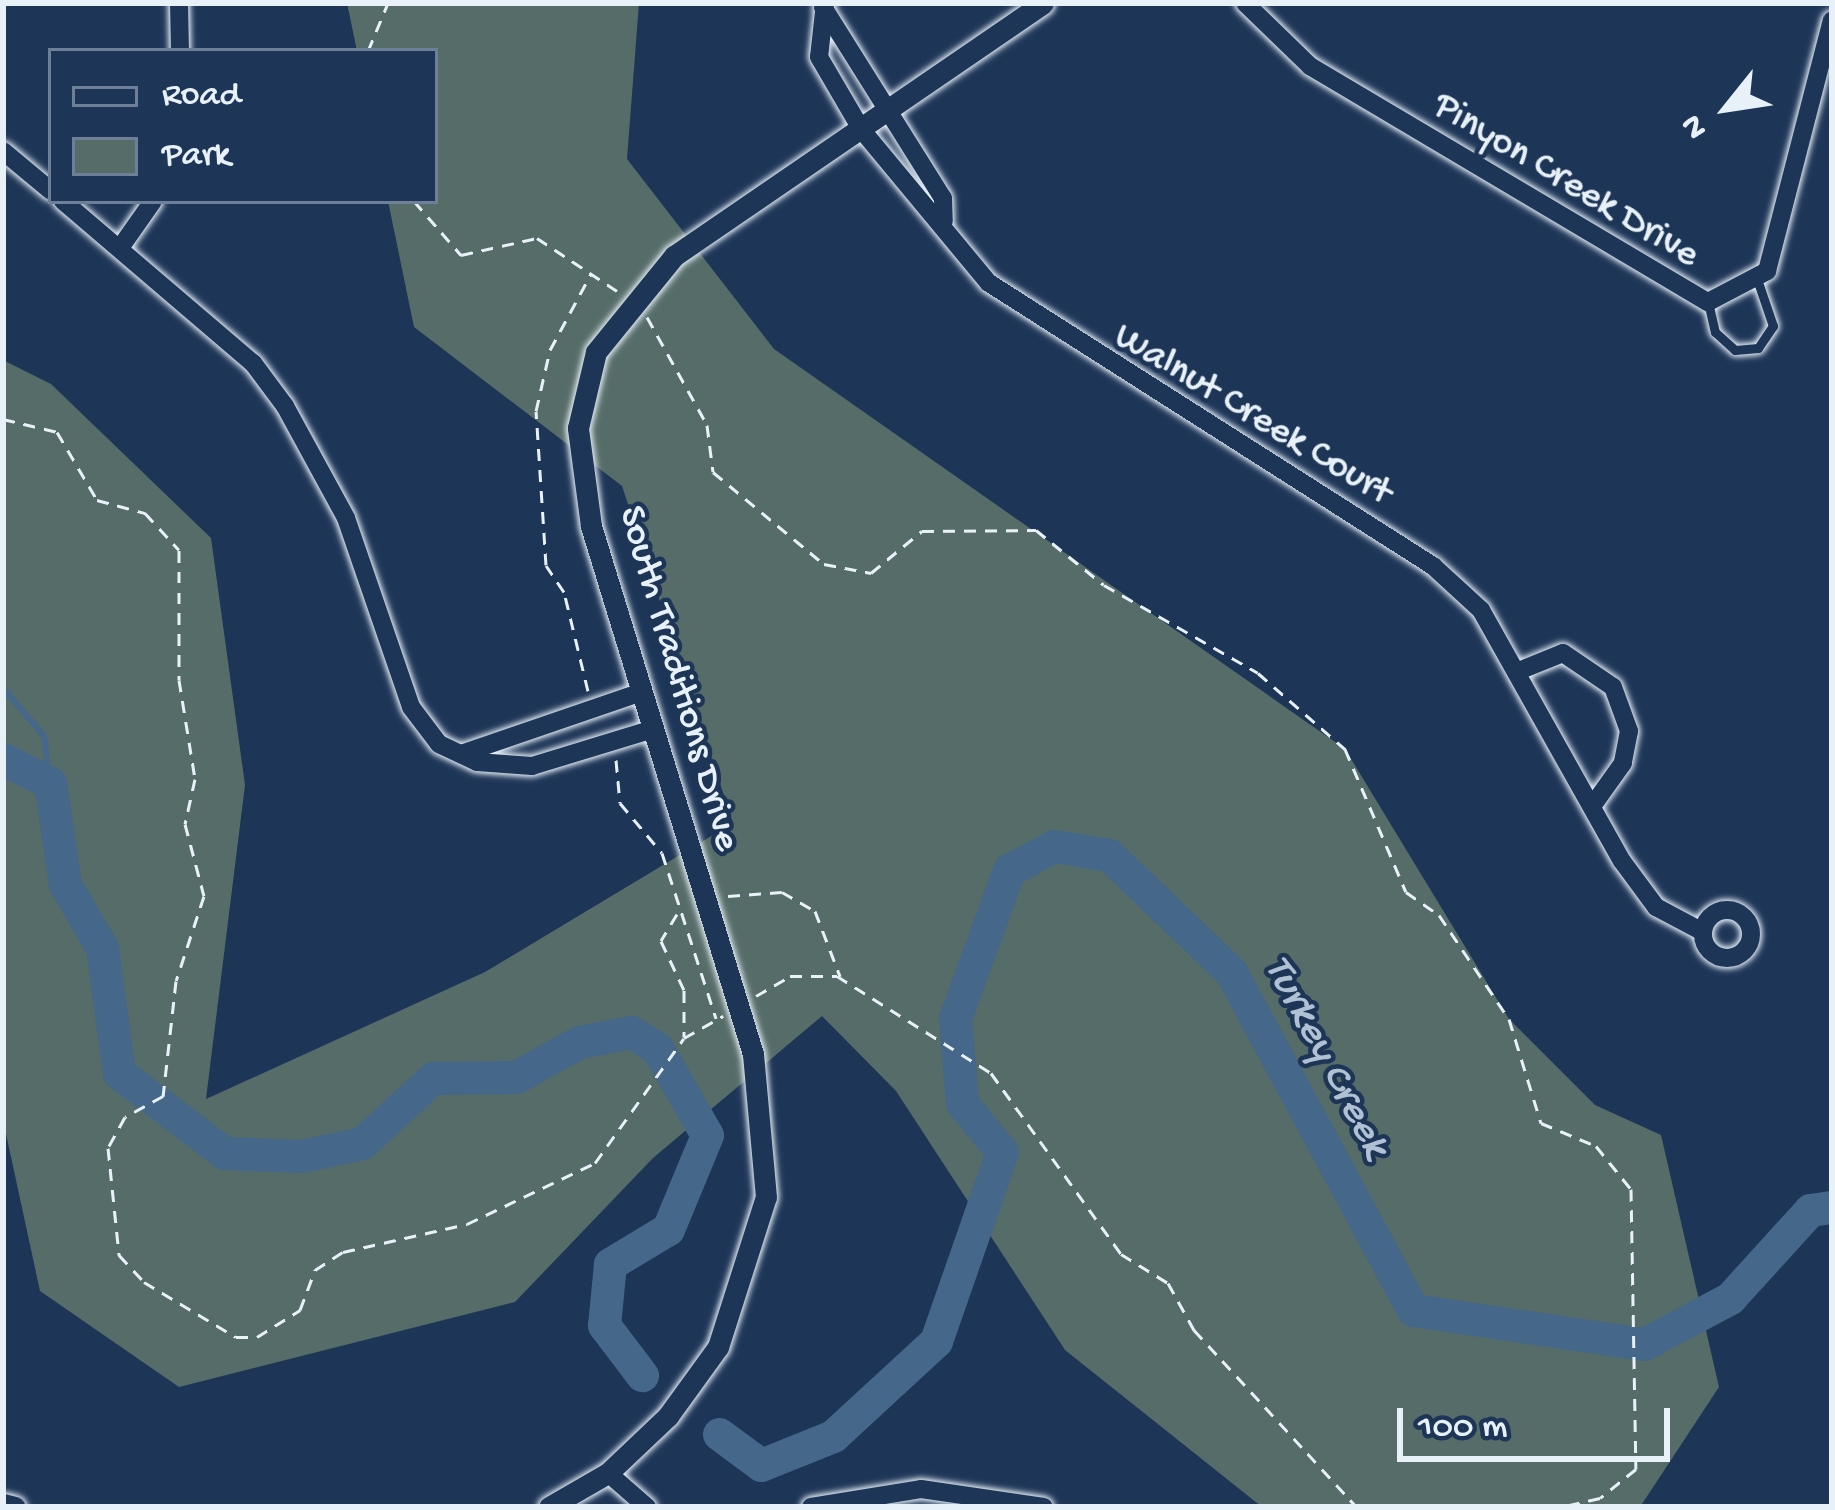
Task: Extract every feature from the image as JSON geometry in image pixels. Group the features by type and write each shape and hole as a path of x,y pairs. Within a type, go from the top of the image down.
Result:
{"street":[{"path":"179,3 180,48"},
{"name":"South Traditions Drive","path":"549,1507 608,1473 668,1417 718,1347 748,1274 766,1197 764,1127 738,1007 650,730 592,526 578,428 596,352 631,303 674,256 1043,3"},
{"name":"Pinyon Creek Drive","path":"1244,3 1310,66 1708,302 1758,282"},
{"name":"Walnut Creek Court","path":"824,5 943,198 944,221"},
{"name":"Walnut Creek Court","path":"824,5 819,57 861,129 920,210 944,221 989,283 1082,351 1433,566 1481,610 1521,670 1593,805 1656,907 1703,932"},
{"path":"1758,282 1832,20"},
{"path":"3,151 48,188"},
{"path":"68,204 253,363 285,406 346,518 411,707 461,754 532,766 650,730"},
{"path":"120,248 151,204"},
{"path":"1521,670 1563,653 1613,687 1626,747 1593,805"},
{"path":"461,754 640,693"},
{"path":"608,1473 647,1507"},
{"path":"811,1507 975,1490 1044,1507"},
{"path":"3,1504 15,1507"}],"lane":[{"path":"1708,302 1715,332 1735,350 1758,348 1773,326 1758,282"}],"path":[{"path":"369,48 388,3"},
{"path":"417,204 461,255 537,238 593,272 631,303 660,330 707,424 713,472 824,564 871,573 922,531 1036,530 1104,585 1258,674 1345,748 1406,892 1438,915 1509,1019 1541,1123 1596,1146 1631,1189 1626,1307 1636,1469 1600,1498 1562,1507"},
{"path":"593,272 550,350 536,412 546,565 564,592 564,626 596,709"},
{"path":"3,419 57,432 97,500 146,513 179,550 179,680 195,779 185,824 204,870 176,982 163,1096 135,1115 108,1148 118,1255 236,1337 256,1337 300,1310 315,1270 343,1252 467,1224 595,1163 650,1095 682,1041 738,1007 790,976 843,982 889,1016 979,1065 1121,1254 1168,1283 1194,1330 1357,1507"},
{"path":"612,741 620,803 662,853 717,1020"},
{"path":"726,896 782,892 815,911 843,982"},
{"path":"676,914 661,941 684,990 682,1041"}],"green space":[{"path":"347,3 639,3 627,159 774,349 1345,749 1509,1019 1595,1105 1661,1135 1719,1387 1640,1507 1262,1507 1065,1350 896,1091 822,1016 653,1158 515,1302 179,1387 40,1291 3,1120 3,360 51,384 211,538 245,785 206,1099 485,972 733,823 622,486 414,327 389,204 438,204 438,48 356,48"}],"waterway":[{"path":"3,688 44,736 50,783"},
{"name":"Turkey Creek","path":"3,759 50,783 65,884 102,948 119,1073 224,1153 301,1156 362,1143 433,1078 516,1077 579,1042 631,1032 657,1048 707,1135 668,1229 610,1264 604,1325 642,1375"},
{"name":"Turkey Creek","path":"719,1434 761,1465 833,1436 936,1341 1002,1152 962,1103 955,1018 1009,870 1054,846 1109,855 1231,972 1413,1310 1644,1344 1730,1298 1810,1210 1832,1207"}]}
